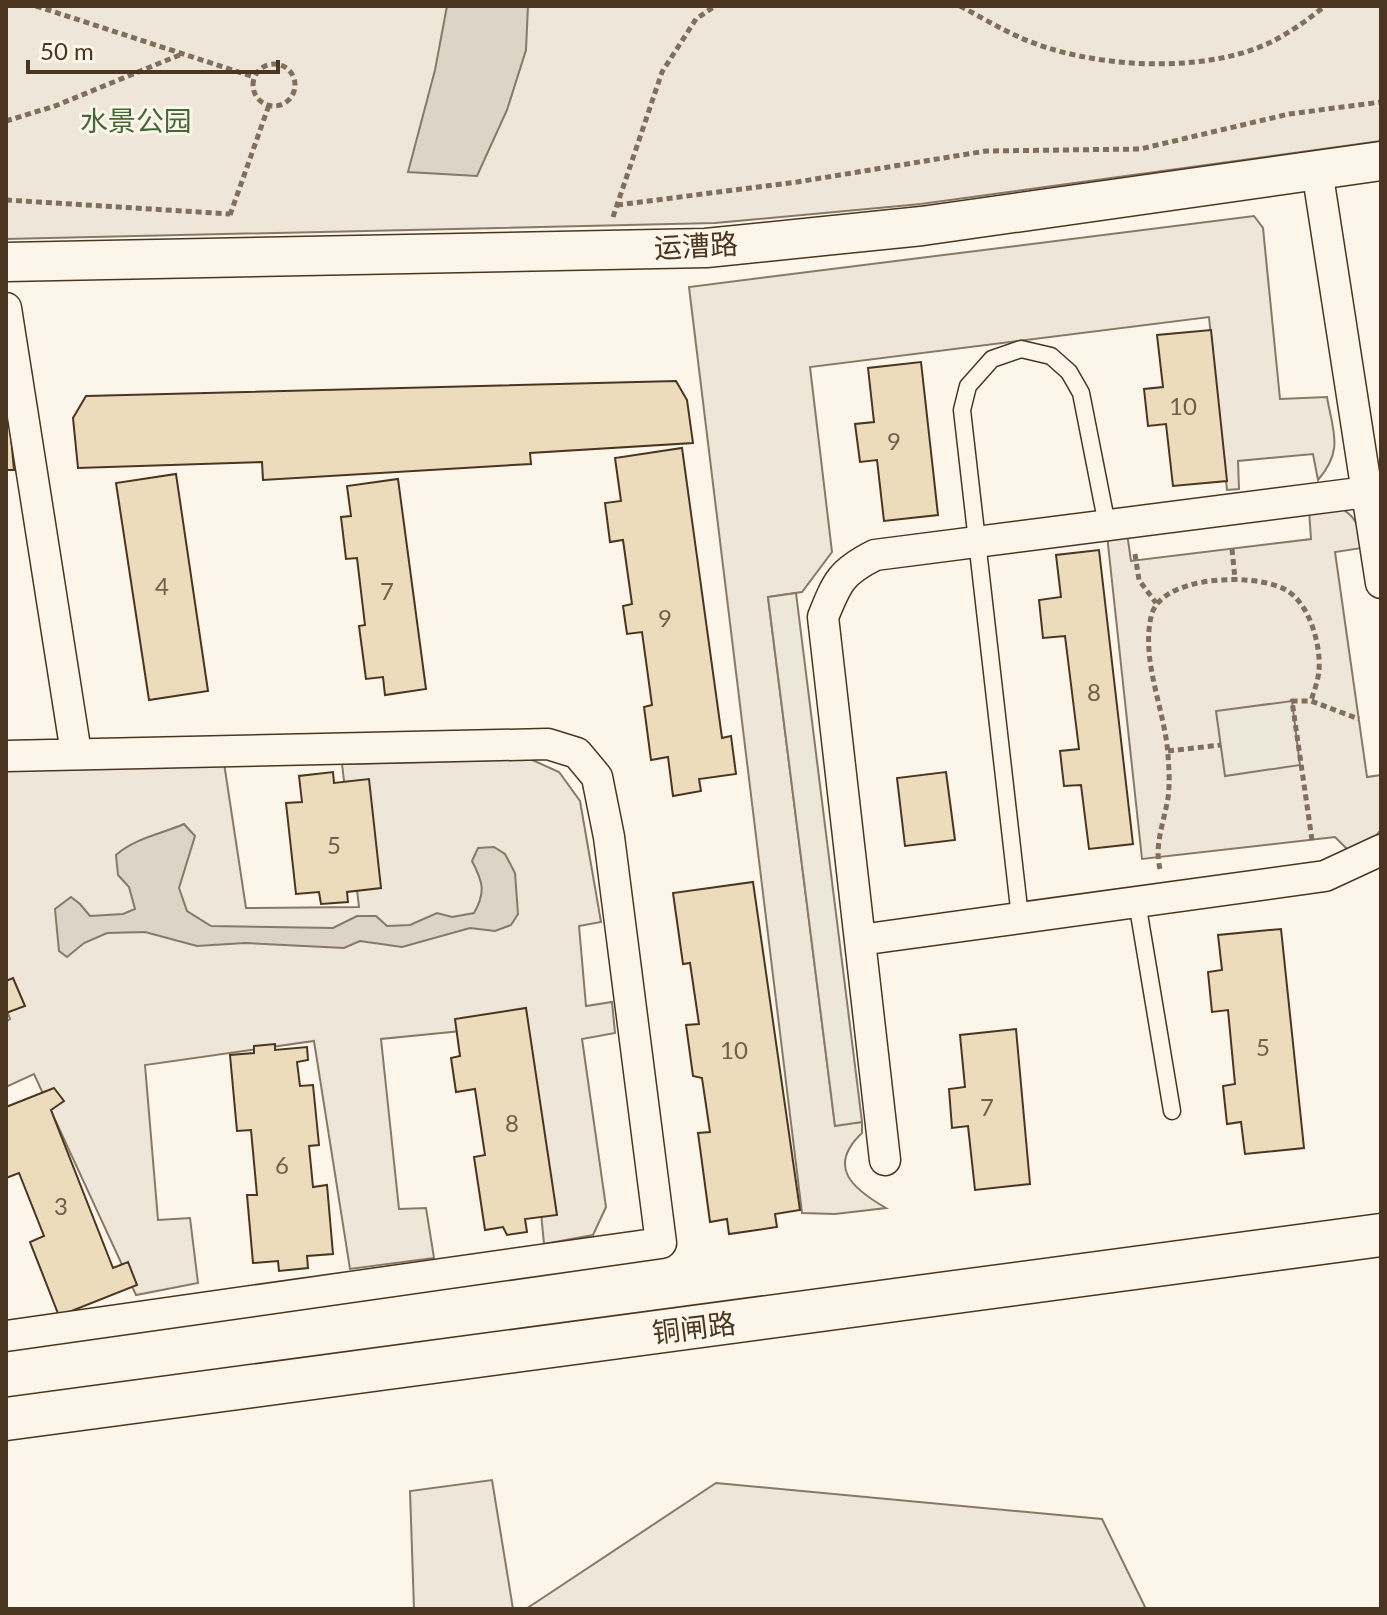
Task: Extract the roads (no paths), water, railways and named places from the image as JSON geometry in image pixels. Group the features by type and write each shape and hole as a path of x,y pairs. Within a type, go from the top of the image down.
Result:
{"main road":[{"name":"铜闸路","path":"6,1419 1370,1243"}],"street":[{"name":"运漕路","path":"6,262 706,248 922,226 1381,161"},
{"path":"1317,170 1381,583"},
{"path":"6,308 76,753"},
{"path":"885,1160 823,617 834,590 851,567 875,555 1367,492"},
{"path":"6,756 548,744 577,753 597,777 609,837 661,1243 6,1336"},
{"path":"860,940 1325,876 1381,850"},
{"path":"1370,1243 1381,1214"}],"lane":[{"path":"1020,917 962,410 968,386 992,359 1021,349 1051,356 1069,372 1081,393 1119,524"},
{"path":"1137,902 1172,1111"}],"park label":[{"name":"水景公园","path":"136,121"}]}
